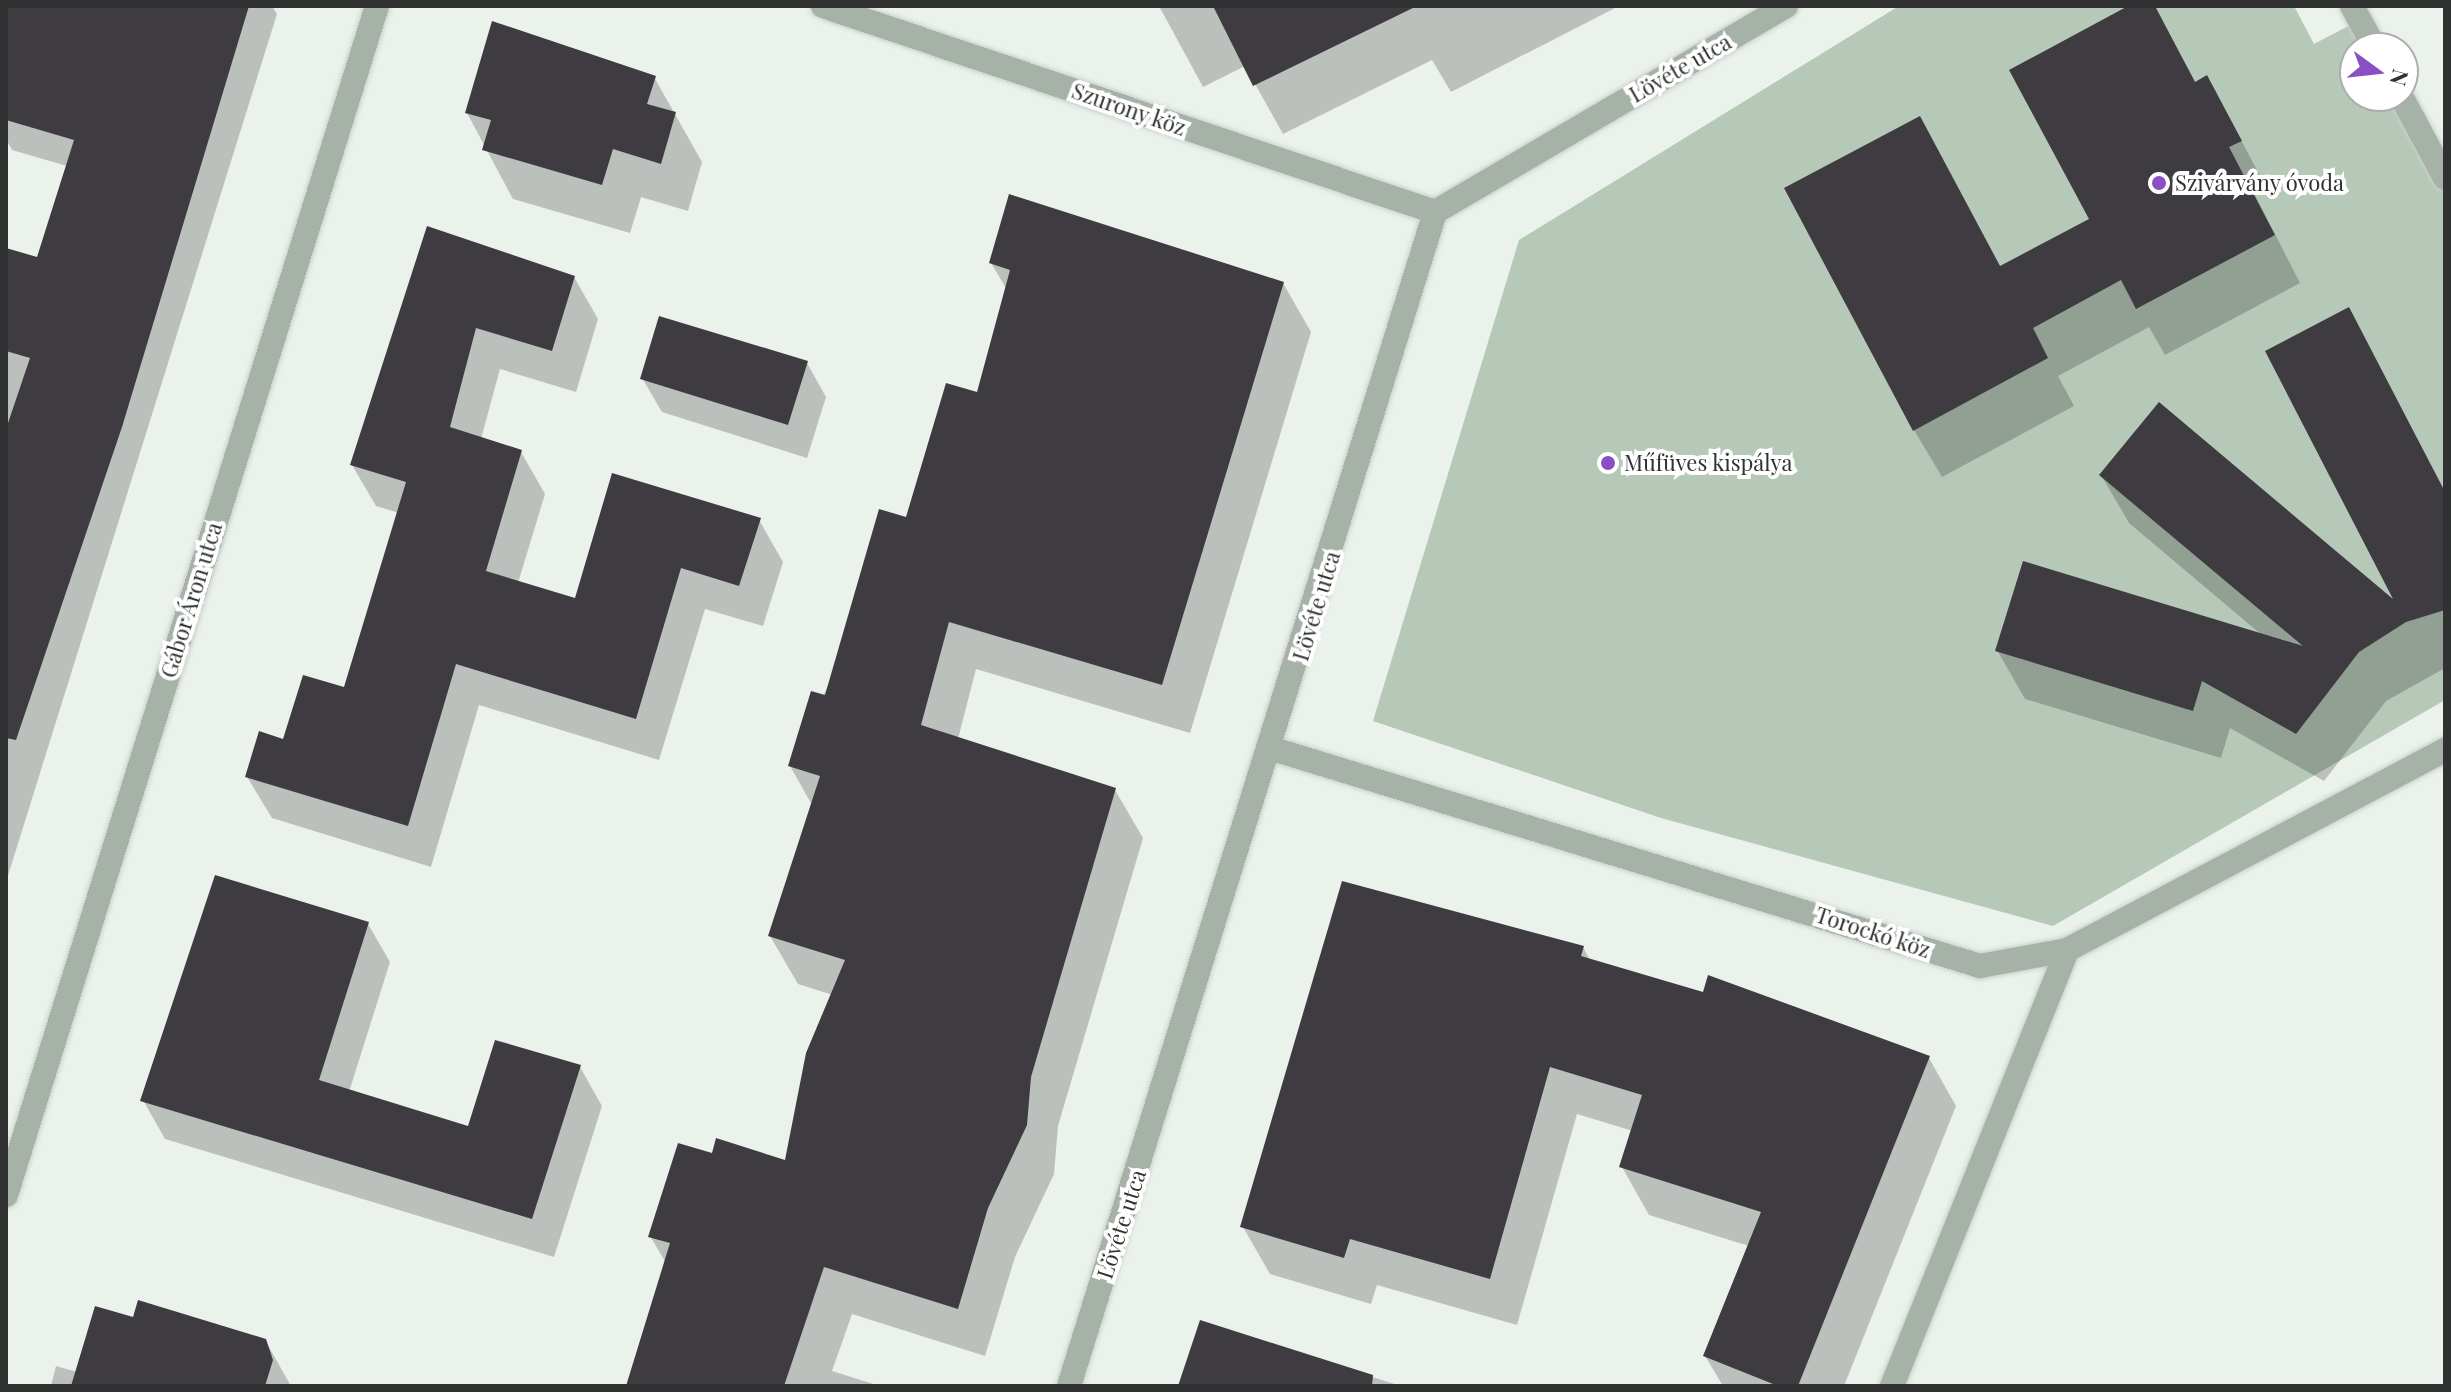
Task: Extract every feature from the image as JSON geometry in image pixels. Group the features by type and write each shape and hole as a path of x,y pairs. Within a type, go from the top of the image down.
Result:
{"street":[{"name":"Gábor Áron utca","path":"6,1195 377,6"},
{"name":"Szurony köz","path":"823,6 1435,212"},
{"name":"Lövéte utca","path":"1069,1386 1273,749 1435,212 1786,6"},
{"path":"2352,6 2366,32"},
{"path":"2410,112 2445,178"},
{"name":"Torockó köz","path":"1273,749 1980,966 2067,950 2445,750"},
{"path":"1892,1386 2067,950"}],"green space":[{"path":"1899,6 2294,6 2314,44 2360,20 2366,32 2339,32 2339,112 2410,112 2445,178 2445,700 2053,926 1661,818 1373,721 1519,240"}],"building":[{"path":"6,6 249,6 122,427 16,740 6,738 6,429 30,358 6,351 6,248 37,257 74,140 6,120"},
{"path":"1213,6 1417,6 1253,86"},
{"path":"2128,6 2155,6 2195,82 2207,75 2242,141 2229,147 2275,235 2136,309 2121,280 2033,328 2048,358 1913,431 1784,188 1920,116 2000,266 2089,219 2009,70"},
{"path":"492,21 656,76 647,104 676,112 661,164 613,149 602,185 482,150 491,120 465,113"},
{"path":"1009,194 1284,282 1162,685 949,622 921,725 1116,788 1031,1077 1027,1125 988,1208 958,1309 824,1267 784,1386 626,1386 670,1243 648,1237 678,1143 712,1153 716,1138 785,1160 806,1053 845,960 768,936 820,776 788,766 811,691 825,695 879,509 906,517 946,383 977,392 1010,270 989,263"},
{"path":"427,226 575,276 552,351 476,328 450,427 522,450 486,571 575,598 612,473 761,518 739,586 681,568 636,719 456,664 408,826 245,777 259,731 283,739 303,675 344,687 406,482 350,465"},
{"path":"2349,307 2445,492 2445,610 2406,622 2359,652 2296,734 2202,681 2193,711 1995,651 2023,561 2303,646 2099,475 2159,402 2393,599 2265,351"},
{"path":"659,316 808,361 788,425 640,379"},
{"path":"215,875 369,922 319,1080 468,1126 495,1040 581,1065 532,1219 140,1101"},
{"path":"1342,881 1584,946 1581,956 1703,992 1708,975 1930,1056 1798,1386 1778,1386 1703,1356 1761,1212 1619,1167 1642,1095 1550,1067 1490,1279 1350,1239 1344,1258 1240,1227"},
{"path":"138,1300 266,1339 273,1360 265,1386 71,1386 95,1306 133,1317"},
{"path":"1200,1320 1373,1375 1372,1386 1178,1386"}],"place":[{"name":"Szivárvány óvoda","path":"2159,183"},
{"name":"Műfüves kispálya","path":"1608,463"}]}
